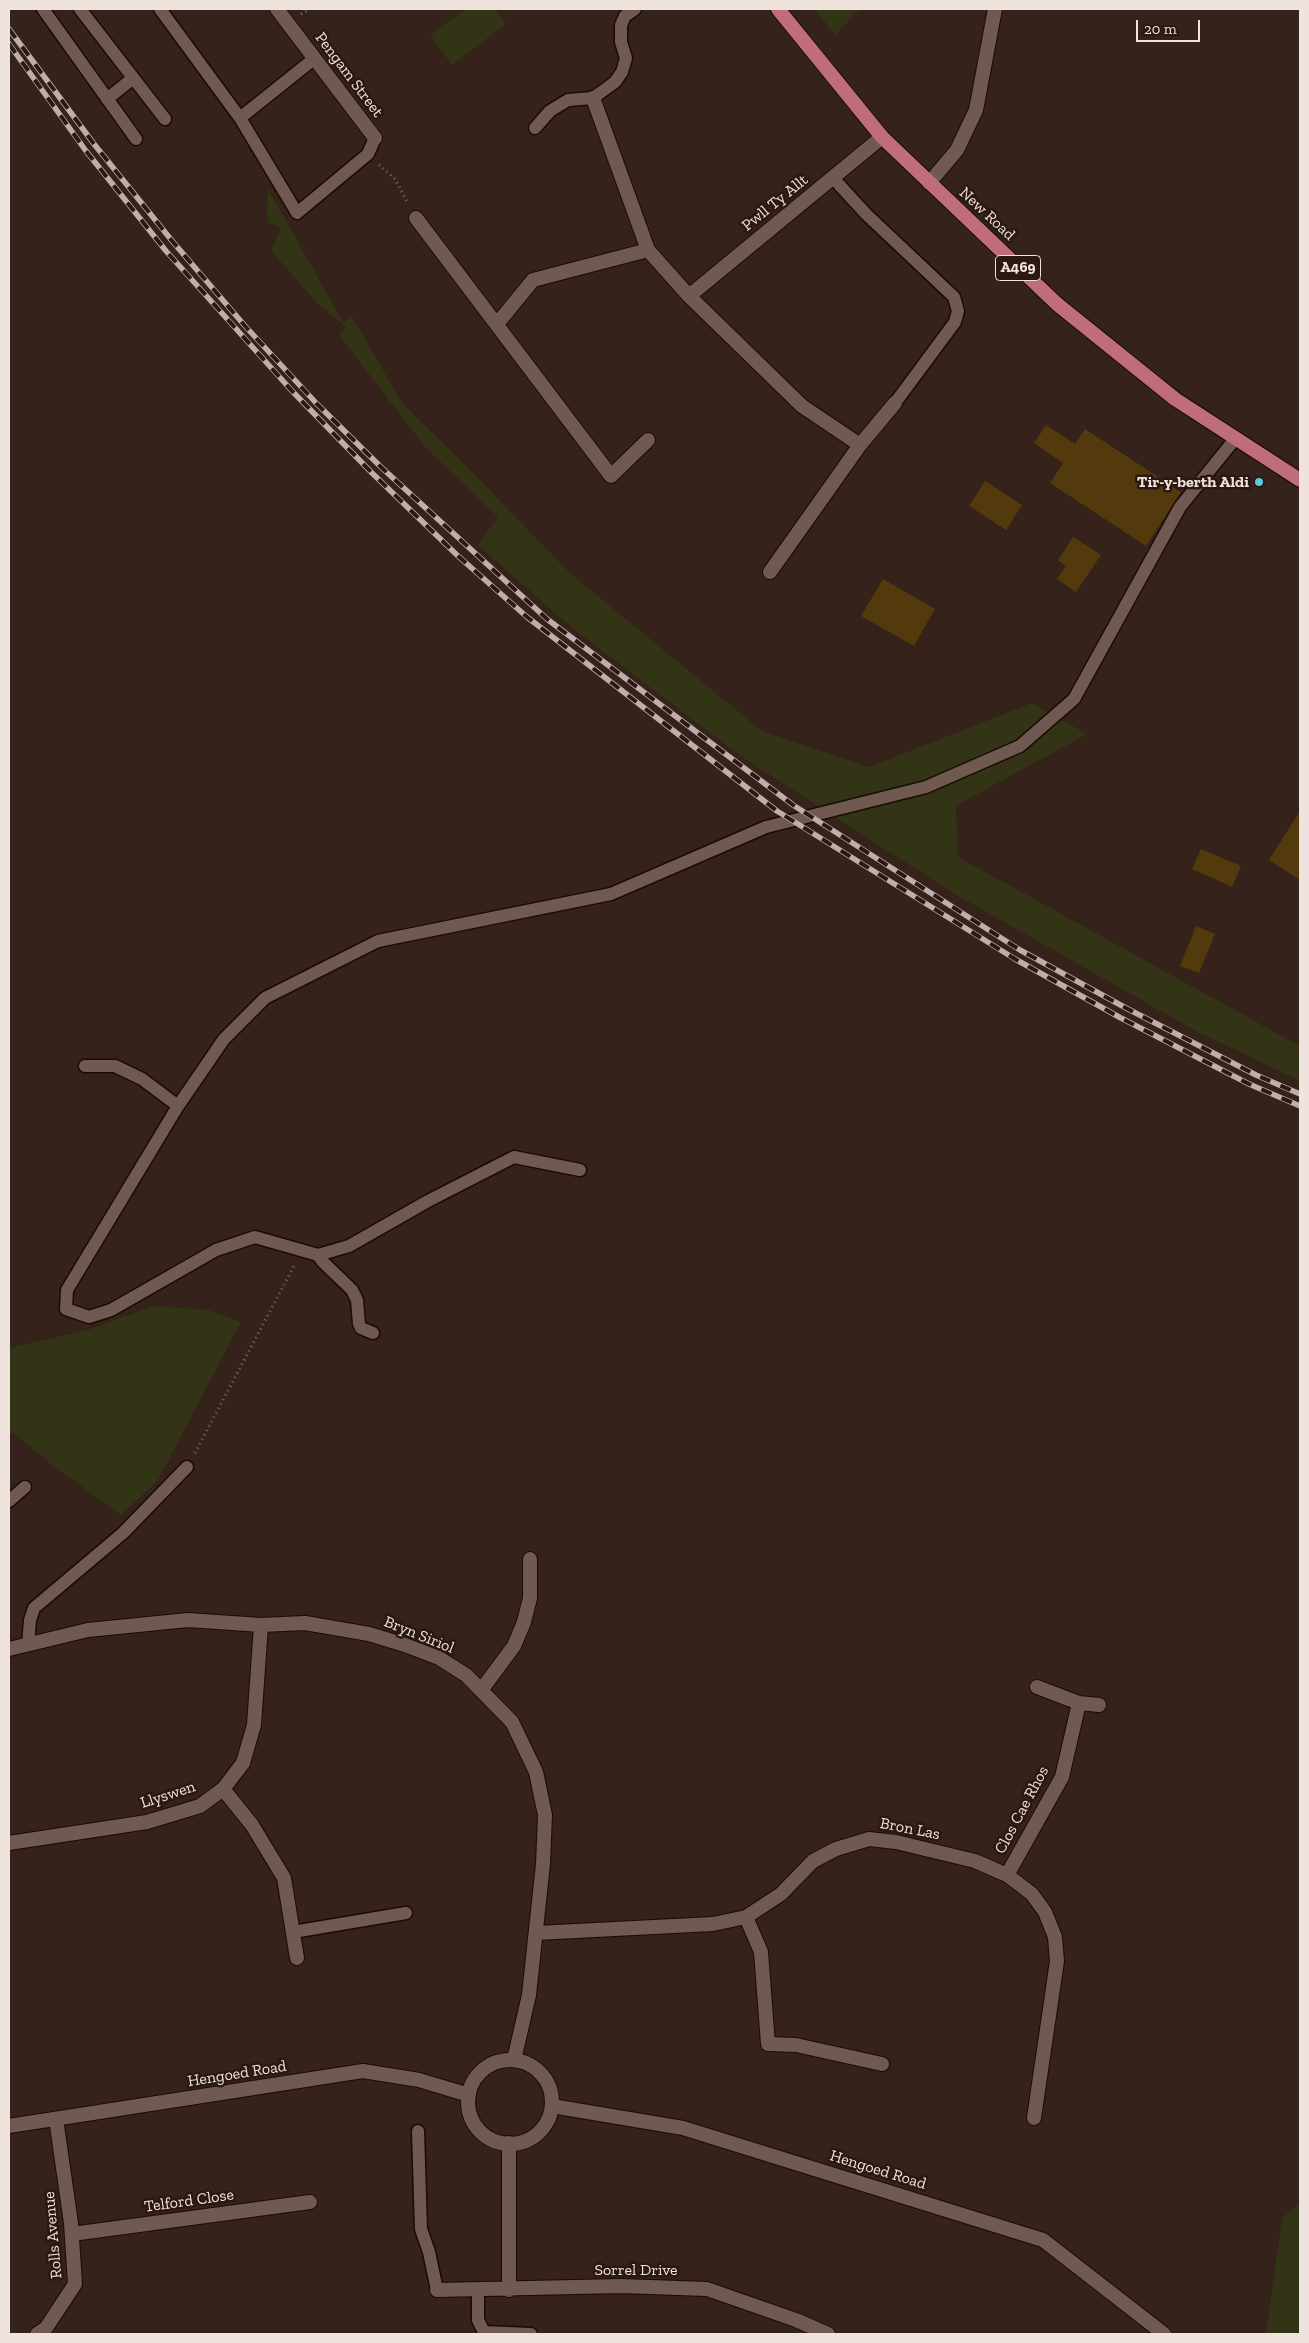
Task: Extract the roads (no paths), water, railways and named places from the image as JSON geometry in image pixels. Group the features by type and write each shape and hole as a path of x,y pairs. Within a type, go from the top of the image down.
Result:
{"main road":[{"name":"New Road","path":"778,9 882,137 1057,304 1174,399 1300,480"}],"street":[{"name":"Pengam Street","path":"277,9 375,138"},
{"path":"929,183 956,150 976,110 995,9"},
{"path":"593,98 648,250 689,296 802,406 860,445"},
{"name":"Pwll Ty Allt","path":"689,296 882,137"},
{"path":"416,218 611,476 648,440"},
{"path":"497,324 533,280 648,250"},
{"path":"770,572 860,445 895,403"},
{"path":"482,1690 514,1646 524,1622 530,1598 530,1559"},
{"name":"Bryn Siriol","path":"9,1649 88,1630 188,1620 261,1625 305,1623 369,1634 439,1658 466,1676 512,1722 536,1772 545,1815 543,1864 529,1995 514,2060"},
{"name":"Llyswen","path":"9,1843 147,1822 200,1806 223,1790 243,1763 254,1725 261,1625"},
{"path":"1037,1688 1079,1703 1099,1705"},
{"name":"Clos Cae Rhos","path":"1007,1875 1062,1777 1079,1703"},
{"path":"223,1790 252,1825 284,1878 297,1958"},
{"name":"Bron Las","path":"536,1933 713,1924 746,1917 781,1894 813,1861 836,1848 869,1839 896,1842 975,1861 1007,1875 1032,1894 1045,1912 1055,1937 1057,1961 1034,2118"},
{"path":"746,1917 761,1952 768,2044 796,2045 882,2064"},
{"path":"514,2060 527,2063 538,2070 547,2081 551,2093 552,2106 549,2118 542,2129 532,2137 521,2142 509,2144 495,2141 478,2128 469,2109 469,2095 473,2083 480,2072 490,2065 514,2060"},
{"name":"Hengoed Road","path":"9,2126 364,2071 419,2080 469,2095"},
{"name":"Hengoed Road","path":"552,2106 683,2128 1043,2240 1164,2334"},
{"name":"Rolls Avenue","path":"37,2334 46,2328 75,2284 72,2234 56,2119"},
{"path":"509,2144 509,2290"},
{"name":"Telford Close","path":"72,2234 310,2202"},
{"name":"Sorrel Drive","path":"437,2290 509,2290 621,2286 708,2289 796,2320 828,2334"}],"lane":[{"path":"42,9 136,139"},
{"path":"80,9 132,79 165,119"},
{"path":"160,9 240,118 298,213 366,156 375,138"},
{"path":"535,128 550,111 568,100 593,98 615,82 622,72 626,58 621,42 621,25 625,16 635,9"},
{"path":"240,118 315,58"},
{"path":"106,99 132,79"},
{"path":"833,178 866,214 954,297 958,311 955,322 895,403"},
{"path":"373,1333 361,1328 359,1324 357,1300 352,1290 318,1255 255,1237 216,1250 111,1310 89,1316 66,1309 68,1290 178,1106 224,1040 265,998 378,941 610,894 766,827 926,787 1020,746 1074,699 1180,507 1236,439"},
{"path":"85,1066 116,1066 142,1079 178,1106"},
{"path":"318,1255 349,1246 428,1201 514,1156 580,1170"},
{"path":"28,1644 30,1620 34,1608 123,1533 188,1467"},
{"path":"9,1501 24,1487"},
{"path":"293,1932 406,1912"},
{"path":"418,2131 421,2229 429,2252 437,2290"},
{"path":"478,2289 478,2320 484,2332 531,2334"}],"railway":[{"path":"9,29 94,144 173,242 245,326 317,404 382,468 547,619 793,805 1020,950 1126,1008 1256,1075 1300,1094"},
{"path":"9,44 86,151 166,251 293,392 372,473 458,556 527,617 777,811 1015,959 1119,1017 1249,1084 1300,1106"}],"place":[{"name":"Tir-y-berth Aldi","path":"1259,482"}]}
